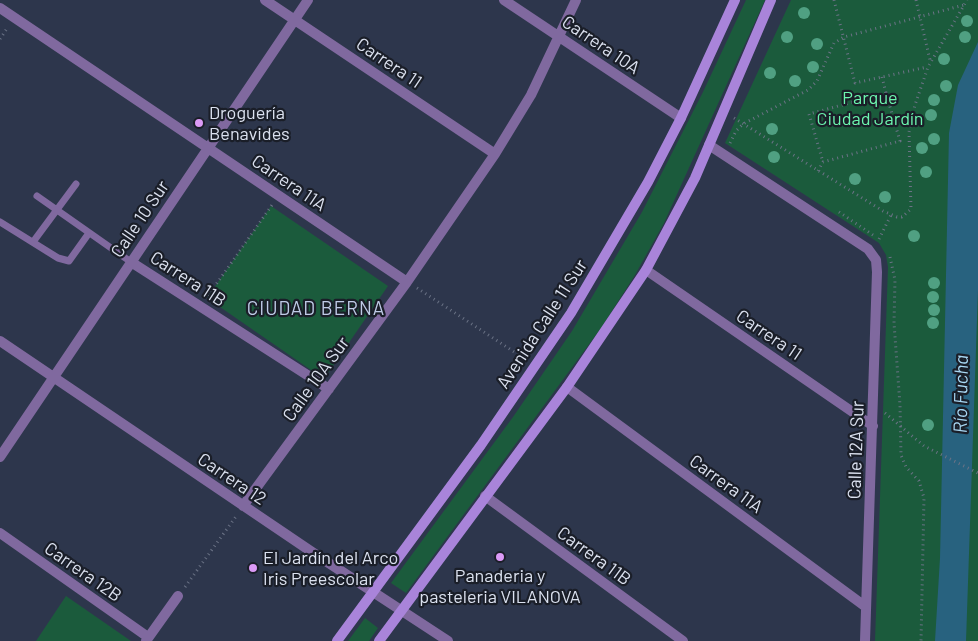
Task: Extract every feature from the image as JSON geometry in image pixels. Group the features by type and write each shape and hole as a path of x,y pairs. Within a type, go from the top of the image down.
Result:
{"main road":[{"name":"Avenida Calle 11 Sur","path":"337,641 481,445 571,313 620,231 681,118 735,0"},
{"path":"379,641 567,387 646,270 677,214 771,0"}],"street":[{"name":"Carrera 11","path":"265,0 495,154"},
{"name":"Calle 10 Sur","path":"0,457 308,0"},
{"name":"Carrera 10A","path":"504,0 681,118"},
{"name":"Calle 10A Sur","path":"243,506 407,282 495,154 531,95 576,0"},
{"name":"Carrera 11A","path":"0,8 407,282"},
{"name":"Calle 12A Sur","path":"709,144 868,250 876,260 874,403 865,641"},
{"name":"Carrera 11B","path":"131,262 329,389"},
{"name":"Carrera 11","path":"646,270 873,426"},
{"name":"Carrera 12","path":"0,342 243,506 448,641"},
{"name":"Carrera 11A","path":"567,387 866,607"},
{"name":"Carrera 11B","path":"485,496 683,641"},
{"name":"Carrera 12B","path":"0,533 147,639"},
{"path":"147,639 178,596"}],"lane":[{"path":"33,242 76,184"},
{"path":"37,196 131,262"},
{"path":"0,222 58,258 70,261 89,233"}],"path":[{"path":"834,0 855,83 928,66"},
{"path":"916,0 931,62"},
{"path":"723,111 891,215 902,217 910,209 908,142 915,105 928,66 967,0"},
{"path":"730,143 743,124 808,90 822,73 831,48 844,37 964,4"},
{"path":"882,77 900,141"},
{"path":"818,171 823,162 809,114 886,93"},
{"path":"823,162 900,141 908,142"},
{"path":"201,307 278,195"},
{"path":"879,239 891,215"},
{"path":"407,282 536,366"},
{"path":"874,403 924,446 978,473"},
{"path":"178,596 243,506"}],"green space":[{"path":"746,0 765,0 664,223 635,275 601,328 406,593 391,583 513,417 572,331 642,212 703,92"},
{"name":"Parque Ciudad Jardín","path":"791,0 978,0 978,641 875,641 888,267 886,255 879,243 725,143"},
{"path":"271,206 388,286 324,379 207,298"},
{"path":"66,596 131,641 36,641"},
{"path":"365,618 378,628 369,641 348,641"}],"water":[{"name":"Río Fucha","path":"978,42 978,290 966,641 935,641 940,558 949,133 958,85"}],"place":[{"name":"Droguería Benavides","path":"199,123"},
{"name":"Panaderia y pasteleria VILANOVA","path":"500,557"},
{"name":"El Jardín del Arco Iris Preescolar","path":"253,568"}],"district":[{"name":"CIUDAD BERNA","path":"316,309"}]}
